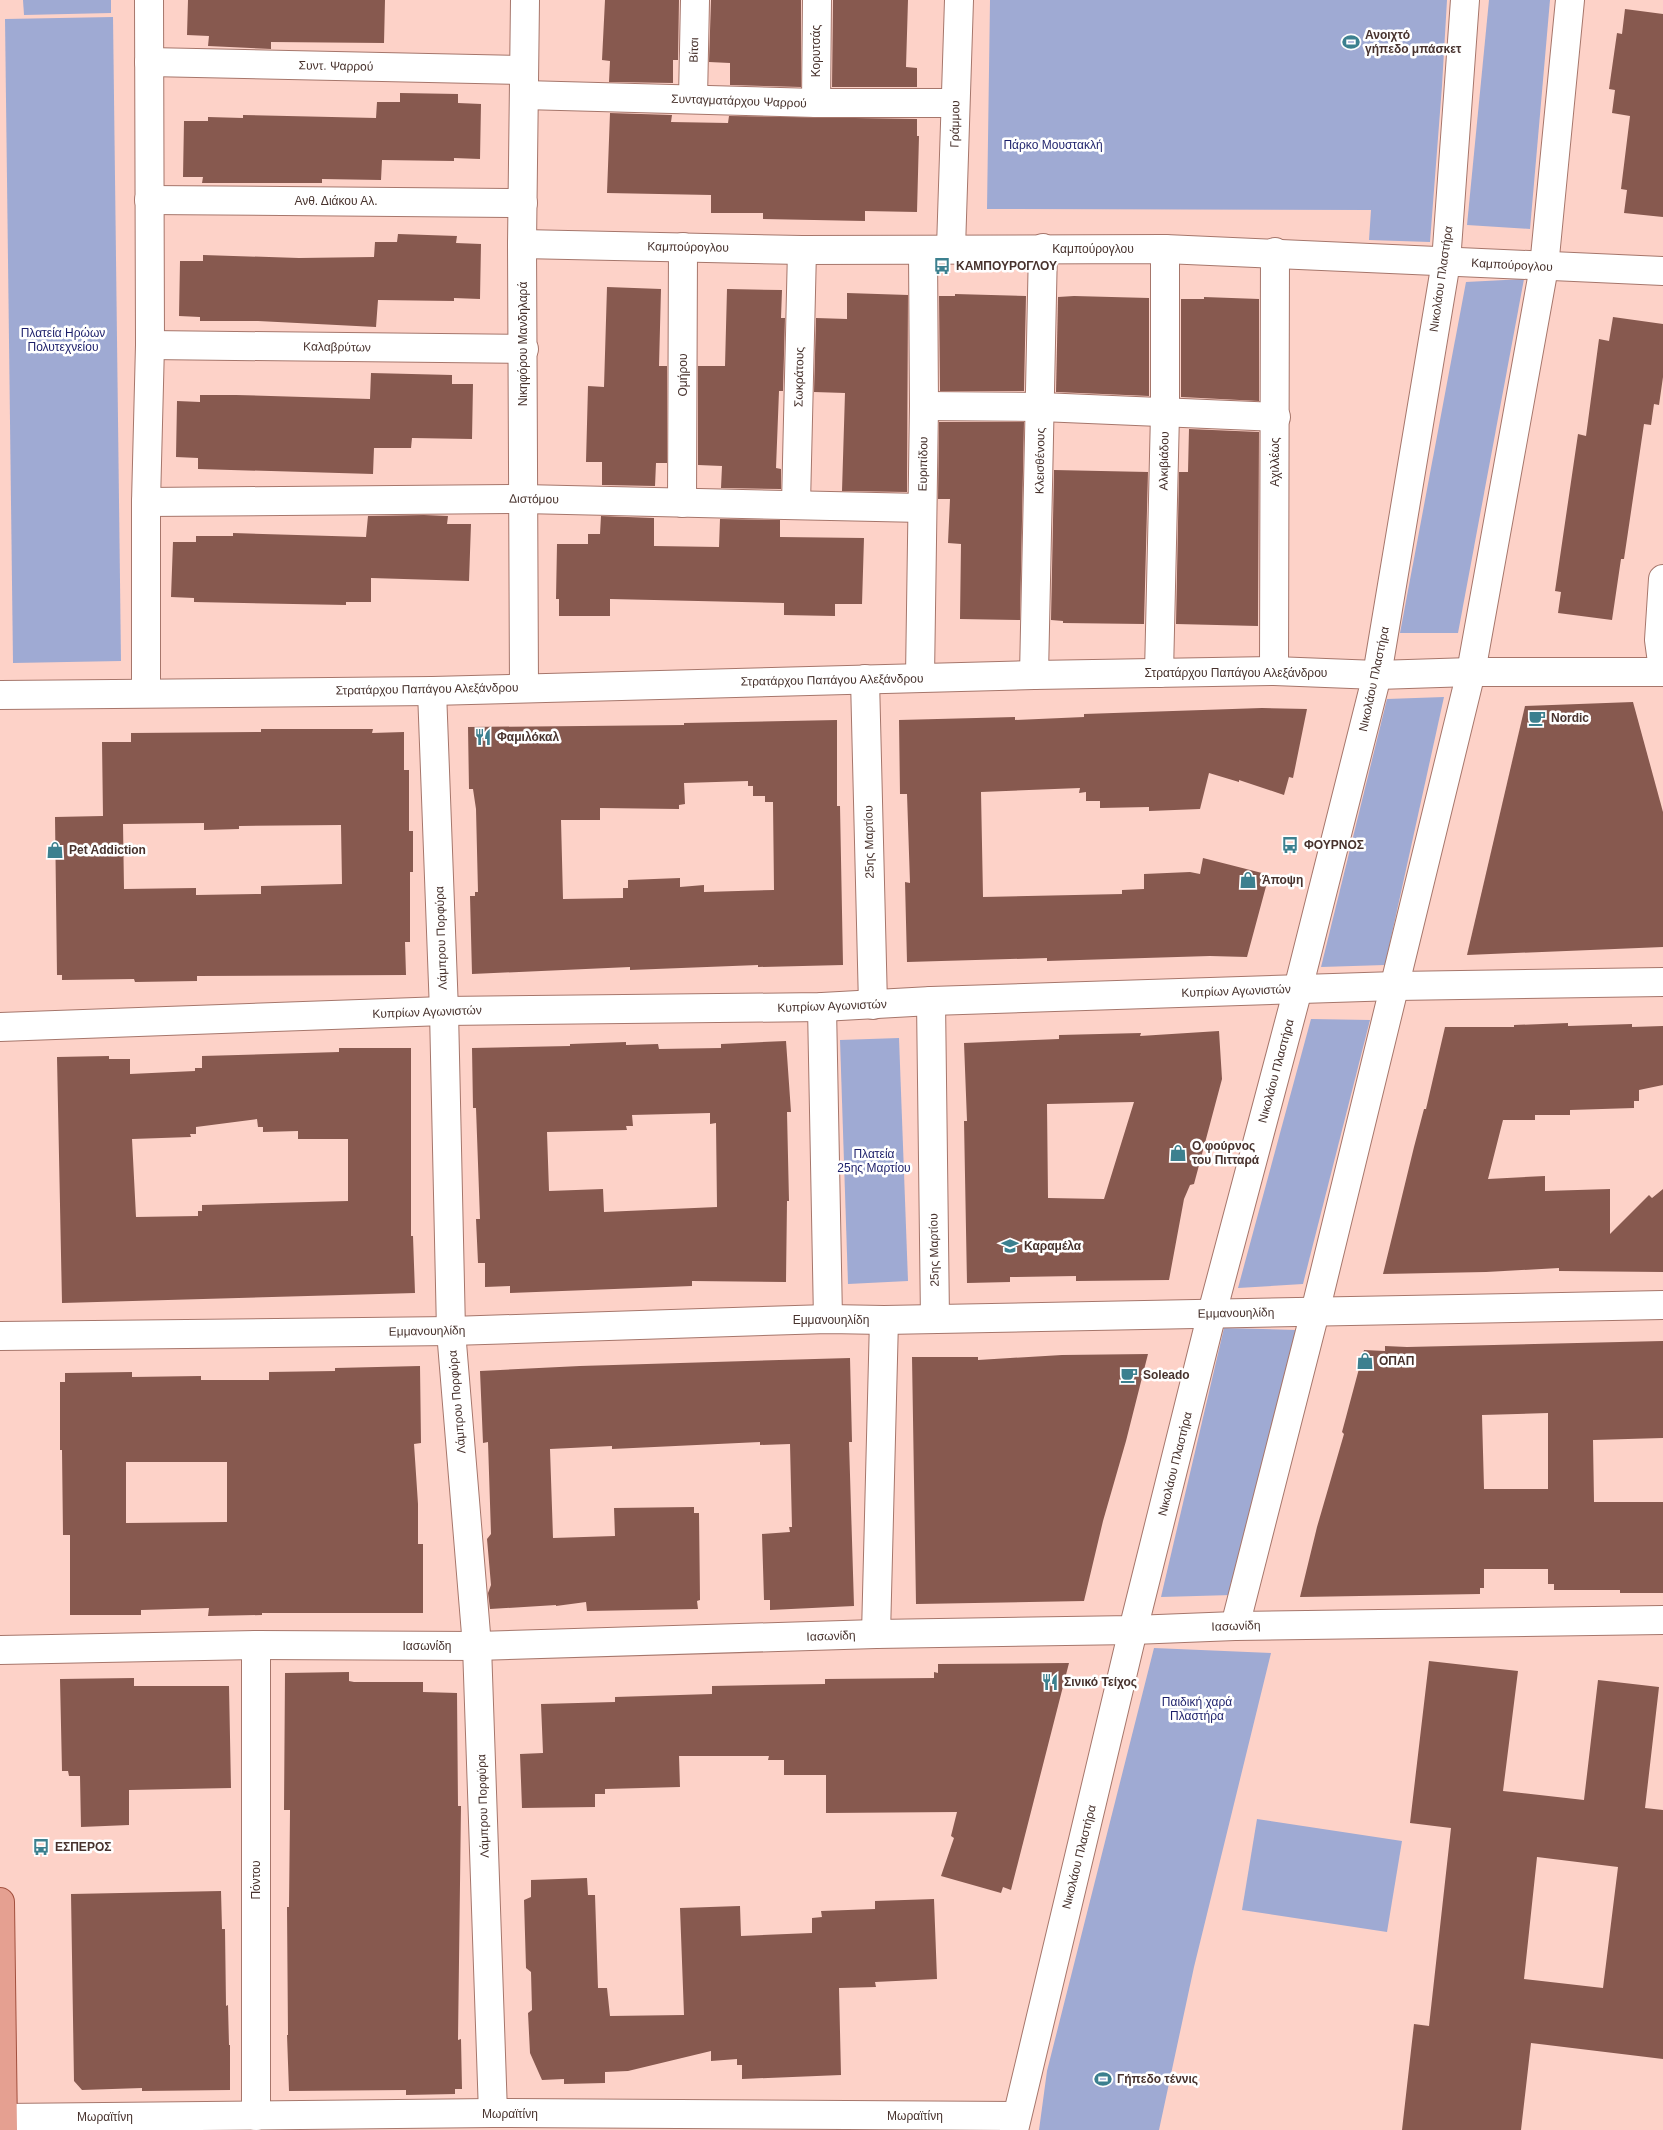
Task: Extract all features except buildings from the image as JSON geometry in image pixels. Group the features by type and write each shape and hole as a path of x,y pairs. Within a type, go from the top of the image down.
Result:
{"main road":[{"path":"0,1902 3,2124"}],"street":[{"path":"146,692 146,502 150,345 149,0"},
{"name":"Νικηφόρου Μανδηλαρά","path":"524,687 524,349 522,244 525,0"},
{"name":"Βίτσι","path":"693,99 695,0"},
{"name":"Κορυτσάς","path":"816,103 817,0"},
{"name":"Γράμμου","path":"952,248 958,0"},
{"name":"Νικολάου Πλαστήρα","path":"1015,2123 1212,1313 1298,989 1377,675 1446,262 1465,0"},
{"path":"1235,1626 1396,986 1471,672 1544,267 1570,0"},
{"name":"Συντ. Ψαρρού","path":"149,62 524,83"},
{"name":"Συνταγματάρχου Ψαρρού","path":"524,83 693,99 816,103 955,103"},
{"name":"Ανθ. Διάκου Αλ.","path":"149,200 523,203"},
{"name":"Καμπούρογλου","path":"522,244 802,250 923,250 952,248 1165,249 1274,252 1544,267 1663,271"},
{"name":"Ομήρου","path":"682,503 684,246"},
{"name":"Κλεισθένους","path":"1034,675 1043,248"},
{"name":"Αλκιβιάδου","path":"1159,673 1165,413 1165,249"},
{"name":"Σωκράτους","path":"796,504 802,250"},
{"name":"Ευριπίδου","path":"920,678 924,406 923,250"},
{"name":"Αχιλλέως","path":"1274,252 1276,417 1274,671"},
{"name":"Καλαβρύτων","path":"150,345 524,349"},
{"path":"924,406 1041,407 1276,417"},
{"name":"Διστόμου","path":"146,502 523,499 922,508"},
{"path":"1663,579 1659,640 1663,671"},
{"name":"Στρατάρχου Παπάγου Αλεξάνδρου","path":"0,695 146,692 432,691 524,687 1274,671 1377,675 1471,672 1663,671"},
{"name":"25ης Μαρτίου","path":"866,679 873,1005"},
{"name":"Λάμπρου Πορφύρα","path":"432,691 444,1011 451,1331 477,1646 493,2113"},
{"name":"Κυπρίων Αγωνιστών","path":"0,1027 444,1011 822,1007 931,1001 1396,986 1663,982"},
{"name":"25ης Μαρτίου","path":"931,1001 935,1319"},
{"path":"822,1007 828,1319"},
{"name":"Εμμανουηλίδη","path":"0,1336 451,1331 828,1319 884,1320 1663,1305"},
{"path":"876,1634 884,1320"},
{"name":"Ιασωνίδη","path":"0,1650 256,1645 477,1646 1235,1626 1663,1620"},
{"name":"Πόντου","path":"256,1645 256,2116"},
{"name":"Μωραϊτίνη","path":"3,2124 256,2116 493,2113 1015,2123"}],"green space":[{"path":"23,0 111,0 111,13 24,15"},
{"name":"Πάρκο Μουστακλή","path":"990,0 1447,0 1430,242 1369,240 1371,210 987,209"},
{"path":"1489,0 1550,0 1530,229 1467,225"},
{"name":"Πλατεία Ηρώων Πολυτεχνείου","path":"113,17 121,661 13,663 5,19"},
{"path":"1524,279 1458,633 1400,633 1466,282"},
{"path":"1444,697 1385,965 1321,967 1387,699"},
{"path":"1311,1019 1370,1020 1303,1284 1238,1288"},
{"name":"Πλατεία 25ης Μαρτίου","path":"899,1038 908,1281 848,1284 840,1040"},
{"path":"1224,1328 1297,1330 1232,1595 1161,1597"},
{"name":"Παιδική χαρά Πλαστήρα","path":"1154,1648 1271,1653 1194,1967 1159,2130 1039,2130 1047,2071"},
{"path":"1257,1819 1402,1841 1387,1932 1242,1910"}],"place":[{"name":"Ανοιχτό γήπεδο μπάσκετ","path":"1351,42"},
{"name":"ΚΑΜΠΟΥΡΟΓΛΟΥ","path":"942,266"},
{"name":"Nordic","path":"1537,718"},
{"name":"Φαμιλόκαλ","path":"483,737"},
{"name":"ΦΟΥΡΝΟΣ","path":"1290,845"},
{"name":"Pet Addiction","path":"55,850"},
{"name":"Άποψη","path":"1248,880"},
{"name":"Ο φούρνος του Πιτταρά","path":"1178,1153"},
{"name":"Καραμέλα","path":"1010,1246"},
{"name":"ΟΠΑΠ","path":"1365,1361"},
{"name":"Soleado","path":"1129,1375"},
{"name":"Σινικό Τείχος","path":"1050,1682"},
{"name":"ΕΣΠΕΡΟΣ","path":"41,1847"},
{"name":"Γήπεδο τέννις","path":"1103,2079"}]}
